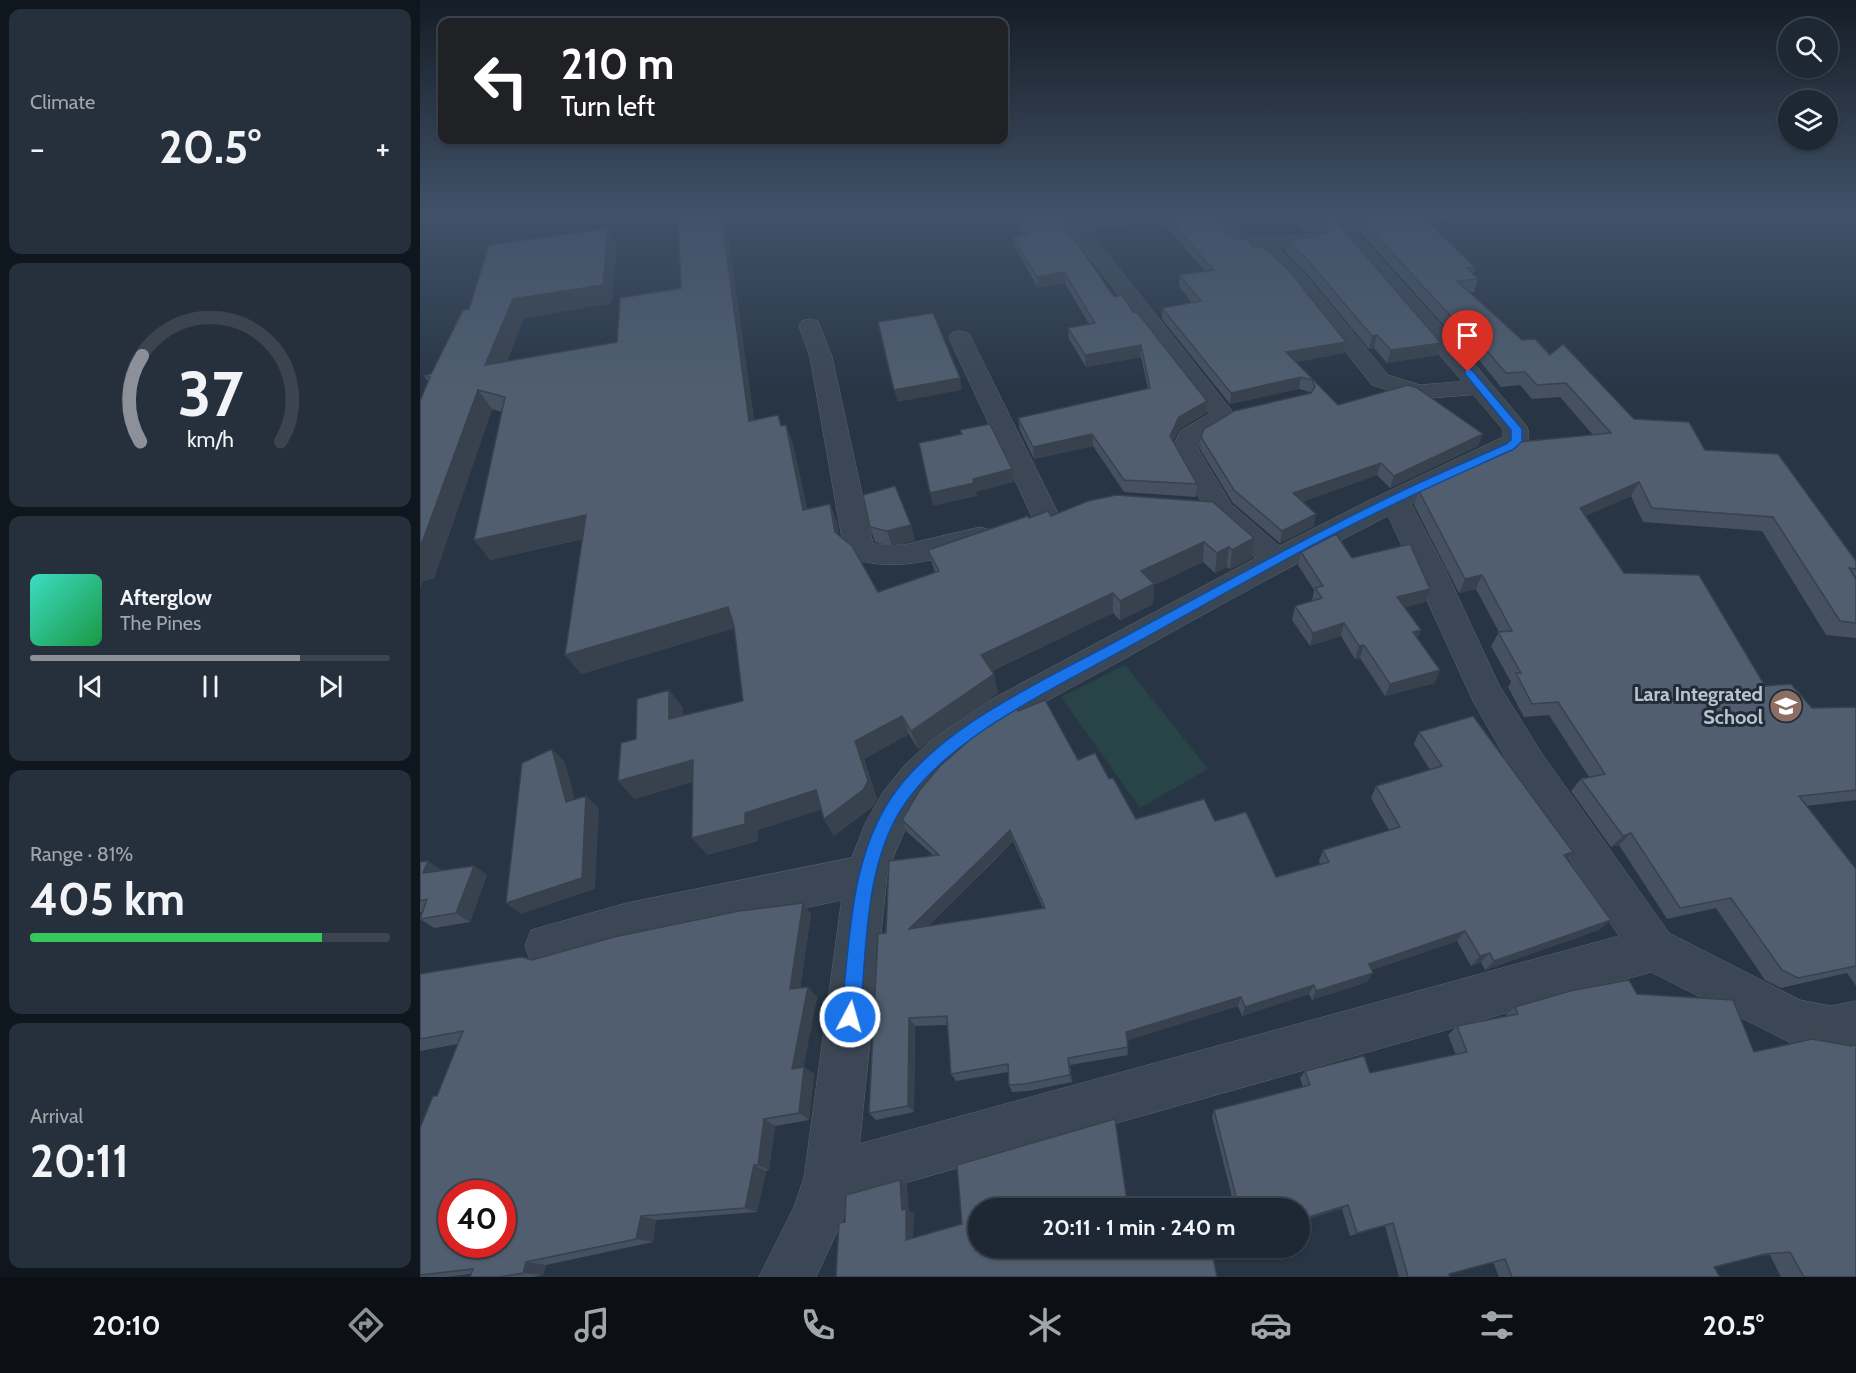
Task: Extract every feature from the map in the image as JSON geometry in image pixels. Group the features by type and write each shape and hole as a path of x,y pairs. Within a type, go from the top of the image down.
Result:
{"street":[{"path":"1115,273 1234,413 1189,436 1185,449 1220,510 1276,560"},
{"path":"1292,273 1380,380 1419,392 1481,387"},
{"path":"787,1277 816,1219 830,1178 867,875 879,837 897,804 917,777 942,753 1005,709 1276,560 1516,441 1516,429 1481,387 1369,273"},
{"path":"810,326 822,357 859,550 873,557 892,558 1078,513"},
{"path":"960,338 1026,526"},
{"path":"1395,500 1430,569 1485,691 1527,762 1653,949 1795,1022 1831,1029 1856,1024"},
{"path":"1189,508 1220,510"},
{"path":"547,946 627,924 867,875"},
{"path":"830,1178 1653,949"}],"green space":[{"path":"1125,665 1208,769 1140,808 1061,697"}],"building":[{"path":"480,273 604,273 603,285 513,299 485,365 617,342 620,298 681,288 680,273 729,273 749,421 778,415 781,426 786,425 803,510 830,504 835,532 852,546 878,592 939,571 928,550 1028,516 1029,518 1048,511 1051,516 1088,501 1116,495 1213,502 1254,538 1232,550 1229,547 1217,553 1204,542 1141,571 1154,584 1120,601 1113,593 981,655 994,674 911,731 902,716 855,741 868,781 863,790 824,819 816,790 745,813 745,824 692,838 693,760 618,781 621,743 636,739 637,699 669,690 669,719 743,701 734,626 728,607 565,655 586,515 474,540 505,397 478,390 420,548 420,401 430,377 424,376 431,374 463,310 469,309"},
{"path":"1034,273 1061,273 1037,277"},
{"path":"1064,273 1097,273 1114,297 1122,295 1133,312 1137,312 1207,401 1179,417 1170,436 1197,484 1124,480 1092,434 1033,447 1018,418 1150,388 1141,345 1085,355 1068,328 1095,323"},
{"path":"1196,273 1291,273 1346,342 1286,352 1338,405 1408,385 1417,388 1483,434 1394,476 1381,463 1293,493 1316,514 1282,531 1234,490 1201,437 1204,429 1234,411 1311,393 1315,387 1312,380 1301,377 1231,393 1162,308 1201,301 1179,275"},
{"path":"1318,273 1380,273 1441,343 1391,350 1377,335 1372,336"},
{"path":"1410,273 1472,273 1478,279 1457,281 1522,340 1535,339 1550,355 1563,344 1634,419 1689,422 1705,450 1778,454 1856,561 1856,569 1849,568 1856,579 1856,623 1840,621 1773,517 1652,508 1639,482 1580,508 1624,573 1699,575 1765,686 1791,684 1812,708 1856,707 1856,790 1799,796 1856,869 1856,966 1798,978 1782,970 1731,898 1680,908 1631,833 1623,836 1581,779 1605,774 1558,702 1532,704 1516,673 1521,673 1498,632 1512,631 1482,575 1465,579 1419,491 1519,442 1611,433 1566,383 1537,385 1525,372 1506,373 1475,337 1471,338"},
{"path":"933,313 960,378 894,390 878,322"},
{"path":"990,424 1012,469 973,479 974,483 930,493 919,443 962,434 960,430"},
{"path":"895,486 911,525 887,531 870,527 863,495"},
{"path":"1336,534 1352,558 1410,544 1430,589 1397,597 1421,630 1413,632 1440,670 1390,684 1364,645 1359,646 1344,623 1313,633 1295,606 1322,598 1315,588 1323,586 1301,552"},
{"path":"1045,700 1078,760 1095,753 1109,779 1113,778 1136,819 1204,799 1215,821 1246,812 1276,877 1329,862 1323,850 1400,827 1376,786 1442,766 1419,732 1473,716 1573,852 1564,855 1611,920 1494,961 1490,953 1480,956 1465,931 1369,964 1373,973 1316,991 1314,985 1245,1007 1241,997 1126,1032 1128,1047 1068,1058 1070,1075 1025,1084 1009,1085 1008,1064 951,1074 947,1016 909,1018 908,1106 869,1113 878,934 886,933 889,861 939,855 902,820 919,791 940,766 973,737 1016,708 1018,711","holes":["1010,830 1045,908 909,929"]},
{"path":"552,749 566,802 586,796 582,878 506,903 522,763"},
{"path":"428,861 423,873 474,866 456,913 420,919 427,899 420,901 420,862"},
{"path":"803,903 790,989 808,987 792,1069 804,1067 799,1113 764,1119 758,1165 754,1165 745,1208 641,1216 636,1239 526,1262 523,1273 499,1277 470,1277 473,1269 420,1275 420,1128 433,1096 437,1096 463,1031 420,1039 420,974 522,957 532,960 614,937 739,911"},
{"path":"1629,980 1637,994 1733,1000 1754,1052 1812,1039 1856,1045 1856,1277 1804,1277 1790,1252 1765,1254 1714,1267 1720,1277 1512,1277 1505,1259 1449,1274 1450,1277 1408,1277 1393,1223 1357,1233 1348,1205 1310,1217 1310,1198 1236,1198 1214,1110 1310,1085 1305,1071 1364,1056 1370,1073 1467,1052 1457,1026 1518,1014 1515,1007 1570,991"},
{"path":"1115,1119 1126,1198 968,1198 968,1258 1213,1258 1217,1277 836,1277 839,1223 845,1222 846,1195 900,1180 902,1210 906,1209 906,1240 962,1224 957,1165"}],"place":[{"name":"Lara Integrated School","path":"1786,706"}],"route":[{"path":"850,1017 867,875 879,837 897,804 917,777 942,753 1005,709 1267,565 1378,507 1510,446 1518,436 1516,429 1468,372"}]}
